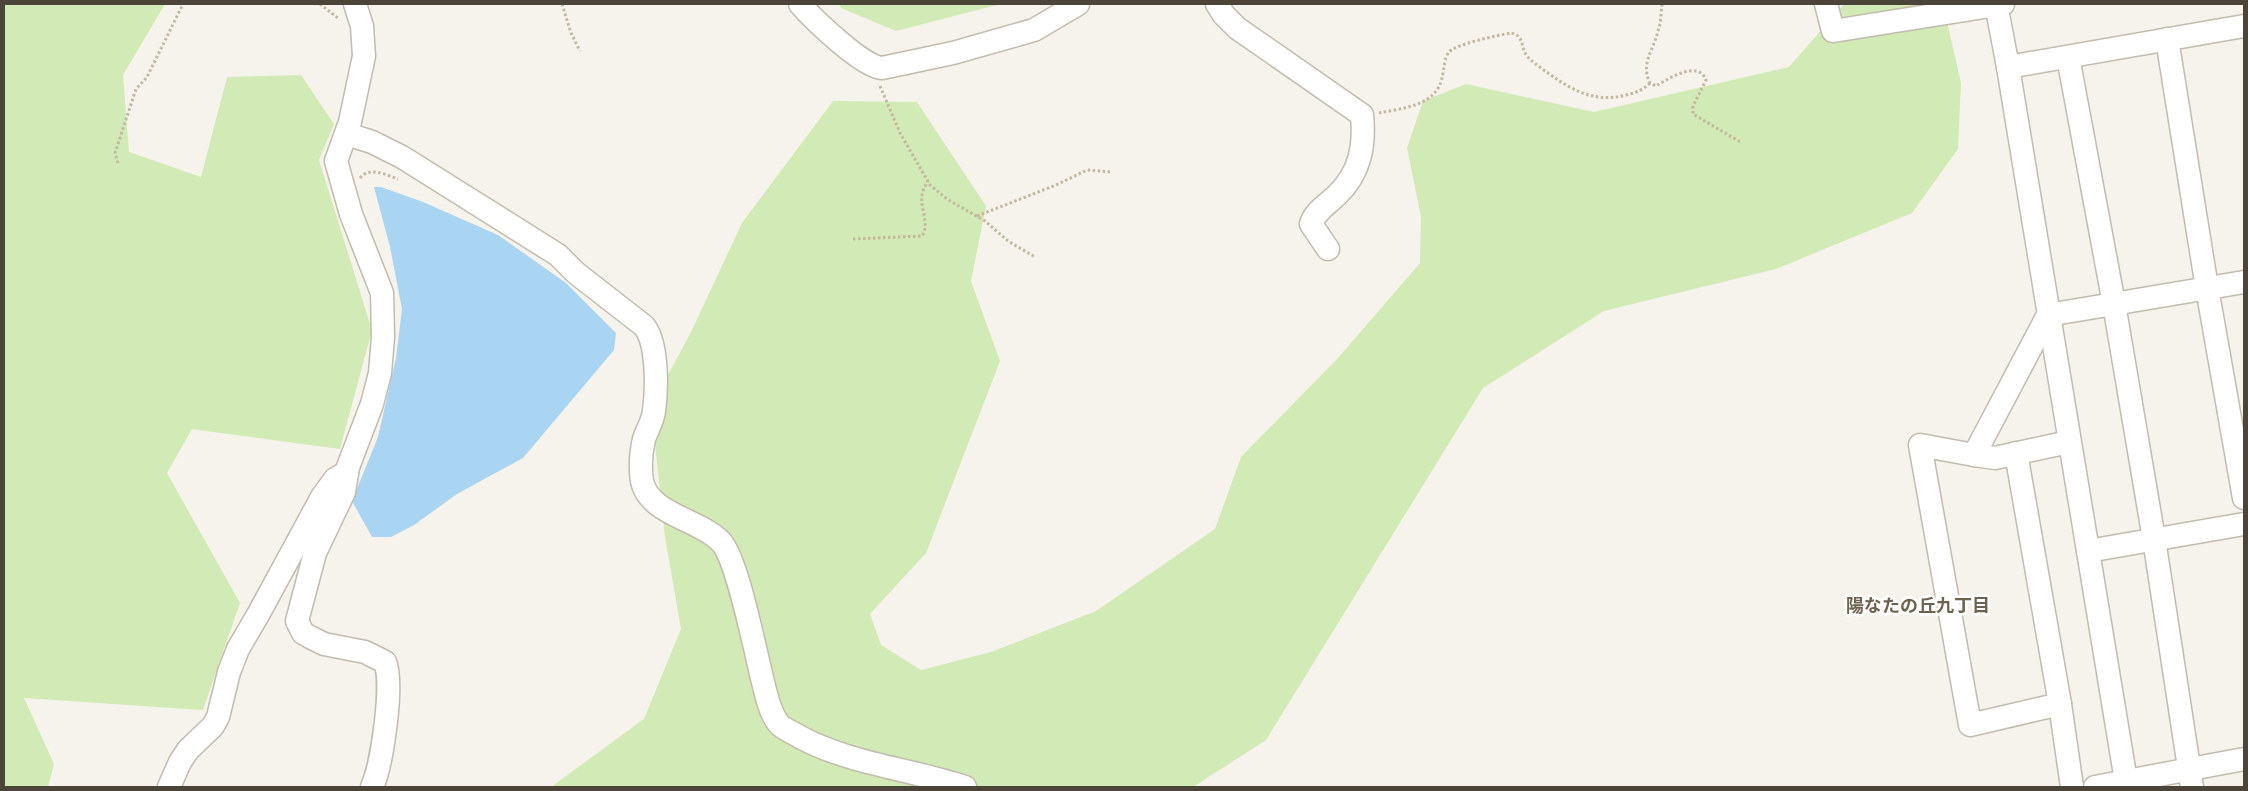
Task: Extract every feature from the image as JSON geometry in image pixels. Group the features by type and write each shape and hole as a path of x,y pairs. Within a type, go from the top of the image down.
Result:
{"street":[{"path":"356,4 362,26 364,56 347,134 336,161 351,214 382,293 384,316 380,373 347,472 340,504 315,553 297,620 302,633 310,638 330,645 365,652 385,662 389,675 383,749 372,787"},
{"path":"800,4 835,37 875,67 882,68 953,53 1034,30 1078,4"},
{"path":"1217,4 1224,16 1237,28 1362,115 1364,133 1358,165 1343,189 1312,220 1311,224 1328,249"},
{"path":"1826,4 1833,31 1998,4 2127,784"},
{"path":"2008,67 2244,26"},
{"path":"2167,39 2207,288 2244,498"},
{"path":"2068,57 2114,304 2154,539 2190,778"},
{"path":"347,134 372,142 402,157 558,255 576,273 644,326 650,333 654,351 654,411 644,439 641,461 642,482 645,491 652,500 714,535 722,542 728,552 735,571 765,690 771,709 782,727 811,743 851,756 932,776 965,787"},
{"path":"2048,315 2244,282"},
{"path":"1974,455 2048,315"},
{"path":"2060,704 1970,724 1920,445 1995,458 2069,442"},
{"path":"2016,454 2060,704 2072,787"},
{"path":"170,787 180,762 188,750 213,726 218,717 229,672 238,649 322,497 335,479 347,472"},
{"path":"2088,551 2244,524"},
{"path":"2095,787 2190,778 2244,759"}],"path":[{"path":"118,163 115,153 136,90 147,77 183,4"},
{"path":"562,4 571,34 580,51"},
{"path":"1650,83 1646,66 1658,32 1662,4"},
{"path":"1362,115 1382,112 1430,99 1438,90 1447,55 1450,51 1511,33 1517,34 1521,38 1527,56 1574,91 1597,98 1620,97 1645,89 1650,83"},
{"path":"875,67 896,125 928,181 947,199 977,216 1008,241 1035,257"},
{"path":"1650,83 1656,86 1681,73 1698,71 1704,75 1705,84 1693,106 1694,114 1742,143"},
{"path":"977,216 1087,170 1112,172"},
{"path":"359,184 360,178 368,172 374,171 400,179"},
{"path":"853,240 922,236 926,228 921,207 922,194 928,181"}],"green space":[{"path":"4,4 165,4 123,75 129,152 201,177 227,77 301,75 334,124 319,160 372,330 340,449 192,429 167,473 240,603 203,710 24,698 54,764 48,787 4,787"},
{"path":"839,4 1001,4 896,31 841,8"},
{"path":"1844,4 1943,4 1961,83 1958,149 1912,213 1776,269 1604,311 1483,388 1266,740 1193,787 551,787 644,719 681,629 665,537 651,407 691,332 742,223 833,101 917,102 986,206 971,281 1000,361 926,553 870,614 881,645 921,670 991,652 1096,611 1215,529 1241,457 1338,358 1420,263 1421,217 1407,148 1423,101 1466,84 1594,112 1789,67"}],"water":[{"path":"374,187 381,187 423,202 498,235 566,283 616,333 614,350 523,458 457,494 414,525 391,537 372,537 352,501 378,437 396,358 402,309 390,247"}],"district":[{"name":"陽なたの丘九丁目","path":"1918,606"}]}
